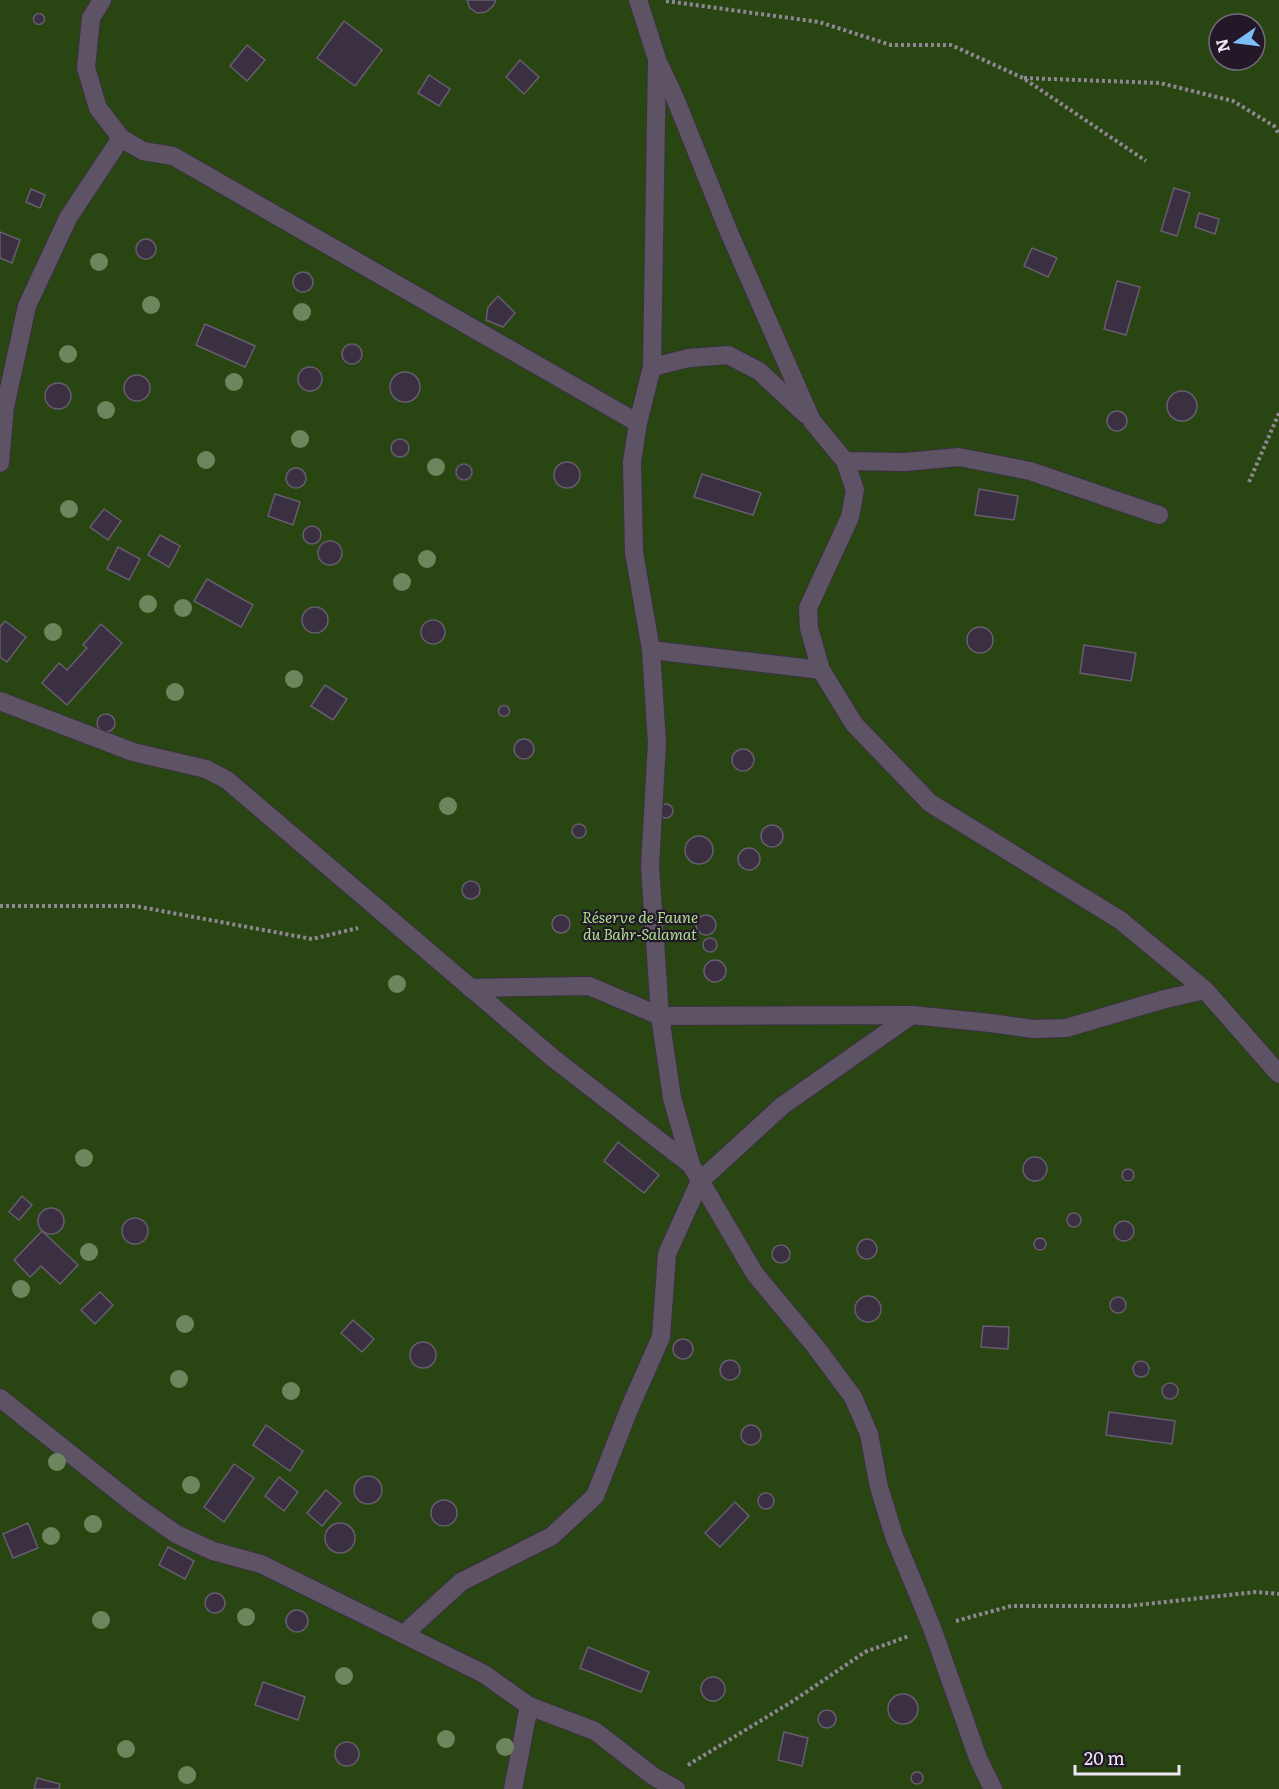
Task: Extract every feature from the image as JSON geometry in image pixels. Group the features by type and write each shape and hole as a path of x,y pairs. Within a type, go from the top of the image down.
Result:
{"street":[{"path":"102,0 91,18 86,68 98,108 121,138 143,151 172,156 638,423"},
{"path":"638,0 657,59 728,230 812,422"},
{"path":"657,59 652,367 638,423 632,462 634,552 651,650 657,743 650,866 660,1016 672,1098 696,1173 755,1274 815,1346 853,1398 869,1434 879,1487 894,1536 932,1628 978,1758 993,1789"},
{"path":"0,463 5,407 27,306 68,218 121,138"},
{"path":"652,367 689,358 728,355 759,371 812,422 845,460 855,490 850,517 808,608 809,628 821,670 854,724 930,803 1120,920 1205,990 1279,1074"},
{"path":"845,460 905,462 958,457 1030,471 1159,515"},
{"path":"651,650 821,670"},
{"path":"0,701 133,752 206,769 227,780 553,1058 696,1173"},
{"path":"470,988 589,986 660,1016 912,1015 1034,1029 1066,1028 1165,999 1205,990"},
{"path":"404,1634 461,1582 552,1536 595,1496 630,1407 661,1338 667,1254 696,1173 782,1106 912,1015"},
{"path":"0,1398 135,1505 176,1534 213,1551 261,1564 484,1674 529,1706 595,1731 653,1776 676,1789"},
{"path":"513,1789 529,1706"}],"path":[{"path":"660,0 819,22 891,45 951,45 1023,78 1146,161"},
{"path":"1023,78 1161,83 1233,101 1274,126 1279,134"},
{"path":"1249,482 1279,413"},
{"path":"0,906 135,906 312,939 391,920"}],"green space":[{"name":"Réserve de Faune du Bahr-Salamat","path":"0,0 1279,0 1279,1789 0,1789"}],"building":[{"path":"467,0 495,0 495,2 486,12 477,13 470,8"},
{"path":"39,14 43,15 43,23 39,24 35,23 34,19 35,15"},
{"path":"344,21 382,50 355,86 317,58"},
{"path":"247,45 265,60 247,81 230,66"},
{"path":"520,60 539,77 524,94 506,77"},
{"path":"429,75 450,89 439,106 418,93"},
{"path":"1174,188 1190,193 1177,236 1161,231"},
{"path":"31,189 45,195 40,208 26,202"},
{"path":"1199,213 1219,219 1215,234 1195,227"},
{"path":"0,232 20,240 12,263 0,258"},
{"path":"146,239 153,242 156,249 153,256 146,259 139,256 136,249 139,242"},
{"path":"1032,248 1057,258 1048,277 1024,266"},
{"path":"303,272 310,275 313,282 310,289 303,292 296,289 293,282 296,275"},
{"path":"1117,281 1140,287 1126,335 1104,329"},
{"path":"498,296 515,313 503,327 486,320 488,307"},
{"path":"205,324 255,346 245,367 196,345"},
{"path":"352,344 359,347 362,354 359,361 352,364 345,361 342,354 345,347"},
{"path":"310,367 319,370 322,379 319,388 310,391 301,388 298,379 301,370"},
{"path":"405,372 415,377 420,387 415,397 405,402 395,397 390,387 395,377"},
{"path":"137,375 146,379 150,388 146,397 137,401 128,397 124,388 128,379"},
{"path":"58,383 67,387 71,396 67,405 58,409 49,405 45,396 49,387"},
{"path":"1182,391 1188,392 1196,400 1196,412 1188,420 1182,421 1176,420 1168,412 1167,406 1168,400 1176,392"},
{"path":"1113,411 1121,411 1127,417 1127,425 1121,431 1113,431 1107,425 1107,417"},
{"path":"396,439 404,439 409,444 407,455 396,457 391,452 391,444"},
{"path":"567,462 576,466 580,475 576,484 567,488 558,484 554,475 558,466"},
{"path":"461,464 467,464 472,472 470,478 461,480 456,475 456,469"},
{"path":"296,468 303,471 306,478 303,485 296,488 289,485 286,478 289,471"},
{"path":"702,474 761,493 753,515 694,497"},
{"path":"979,489 1018,496 1014,520 975,515"},
{"path":"275,494 300,502 293,525 268,516"},
{"path":"104,509 121,521 108,540 90,527"},
{"path":"308,526 316,526 321,531 319,542 308,544 303,539 303,531"},
{"path":"160,535 180,546 169,567 148,555"},
{"path":"330,541 338,545 342,553 338,561 330,565 322,561 318,553 322,545"},
{"path":"118,547 140,559 129,580 107,569"},
{"path":"207,579 253,605 241,627 194,601"},
{"path":"315,607 324,611 328,620 324,629 315,633 306,629 302,620 306,611"},
{"path":"433,620 442,623 445,632 442,641 433,644 424,641 421,632 424,623"},
{"path":"5,621 26,637 7,662 0,657 0,627"},
{"path":"101,624 122,643 67,705 42,683 59,663 67,670 87,648 83,645"},
{"path":"980,627 989,631 993,640 989,649 980,653 971,649 967,640 971,631"},
{"path":"1084,645 1136,653 1131,681 1080,673"},
{"path":"325,685 347,699 333,720 311,706"},
{"path":"504,705 510,711 504,717 498,711"},
{"path":"102,714 110,714 115,719 113,730 102,732 97,727 97,719"},
{"path":"524,739 531,742 534,749 531,756 524,759 517,756 514,749 517,742"},
{"path":"743,749 753,756 754,760 747,770 743,771 733,764 732,760 739,750"},
{"path":"663,804 669,804 673,811 669,818 663,818 659,814 659,808"},
{"path":"579,824 584,826 586,831 584,836 579,838 574,836 572,831 574,826"},
{"path":"768,825 776,825 783,832 783,840 776,847 768,847 761,840 761,832"},
{"path":"699,836 709,840 713,850 709,860 699,864 689,860 685,850 689,840"},
{"path":"749,848 757,851 760,859 757,867 749,870 741,867 738,859 741,851"},
{"path":"471,881 477,884 480,890 477,896 471,899 465,896 462,890 465,884"},
{"path":"561,915 567,918 570,924 567,930 561,933 555,930 552,924 555,918"},
{"path":"706,915 713,918 716,925 713,932 706,935 699,932 696,925 699,918"},
{"path":"710,938 715,940 717,945 715,950 710,952 705,950 703,945 705,940"},
{"path":"715,960 723,963 726,971 723,979 715,982 707,979 704,971 707,963"},
{"path":"618,1142 659,1175 644,1193 604,1161"},
{"path":"1035,1157 1040,1158 1046,1164 1046,1174 1040,1180 1035,1181 1030,1180 1024,1174 1023,1169 1024,1164 1030,1158"},
{"path":"1130,1169 1134,1175 1130,1181 1126,1181 1122,1173"},
{"path":"22,1196 32,1205 19,1220 9,1212"},
{"path":"51,1208 60,1212 64,1221 60,1230 51,1234 42,1230 38,1221 42,1212"},
{"path":"1074,1213 1079,1215 1081,1220 1079,1225 1074,1227 1069,1225 1067,1220 1069,1215"},
{"path":"135,1218 144,1222 148,1231 144,1240 135,1244 126,1240 122,1231 126,1222"},
{"path":"1120,1221 1128,1221 1134,1227 1134,1235 1128,1241 1120,1241 1114,1235 1114,1227"},
{"path":"42,1231 78,1265 60,1284 41,1266 30,1277 14,1260"},
{"path":"1042,1238 1046,1244 1042,1250 1038,1250 1034,1242"},
{"path":"863,1239 871,1239 877,1245 877,1253 871,1259 863,1259 857,1253 857,1245"},
{"path":"781,1245 787,1248 790,1254 787,1260 781,1263 775,1260 772,1254 775,1248"},
{"path":"100,1292 113,1305 95,1324 81,1310"},
{"path":"868,1296 877,1300 881,1309 877,1318 868,1322 859,1318 855,1309 859,1300"},
{"path":"1115,1297 1121,1297 1126,1305 1124,1311 1115,1313 1110,1308 1110,1302"},
{"path":"353,1320 374,1339 362,1352 341,1333"},
{"path":"983,1326 1009,1327 1008,1349 981,1347"},
{"path":"683,1339 690,1342 693,1349 690,1356 683,1359 676,1356 673,1349 676,1342"},
{"path":"423,1342 432,1346 436,1355 432,1364 423,1368 414,1364 410,1355 414,1346"},
{"path":"730,1360 737,1363 740,1370 737,1377 730,1380 723,1377 720,1370 723,1363"},
{"path":"1141,1361 1149,1369 1141,1377 1133,1369"},
{"path":"1170,1383 1178,1391 1170,1399 1162,1391"},
{"path":"1109,1412 1175,1421 1172,1444 1106,1435"},
{"path":"266,1425 303,1451 290,1471 253,1445"},
{"path":"751,1425 758,1428 761,1435 758,1442 751,1445 744,1442 741,1435 744,1428"},
{"path":"234,1464 254,1478 224,1522 204,1507"},
{"path":"368,1476 378,1480 382,1490 378,1500 368,1504 358,1500 354,1490 358,1480"},
{"path":"279,1477 298,1492 284,1511 265,1496"},
{"path":"326,1490 341,1503 322,1526 307,1513"},
{"path":"766,1493 774,1501 766,1509 758,1501"},
{"path":"444,1500 453,1504 457,1513 453,1522 444,1526 435,1522 431,1513 435,1504"},
{"path":"735,1502 749,1516 720,1547 705,1533"},
{"path":"28,1523 38,1548 13,1558 3,1534"},
{"path":"340,1523 350,1528 355,1538 350,1548 340,1553 330,1548 325,1538 330,1528"},
{"path":"168,1547 194,1561 185,1579 159,1565"},
{"path":"215,1593 222,1596 225,1603 222,1610 215,1613 208,1610 205,1603 208,1596"},
{"path":"297,1610 305,1613 308,1621 305,1629 297,1632 289,1629 286,1621 289,1613"},
{"path":"588,1647 649,1672 641,1692 580,1668"},
{"path":"713,1677 718,1678 724,1684 724,1694 718,1700 713,1701 708,1700 702,1694 701,1689 702,1684 708,1678"},
{"path":"263,1682 305,1697 298,1720 255,1705"},
{"path":"903,1694 914,1698 918,1709 914,1720 903,1724 892,1720 888,1709 892,1698"},
{"path":"827,1710 833,1713 836,1719 833,1725 827,1728 821,1725 818,1719 821,1713"},
{"path":"784,1732 808,1738 802,1766 778,1760"},
{"path":"347,1742 352,1743 358,1749 358,1759 352,1765 347,1766 342,1765 336,1759 335,1754 336,1749 342,1743"},
{"path":"919,1772 922,1773 922,1783 915,1784 912,1783 911,1776 912,1773"},
{"path":"37,1778 60,1784 59,1789 34,1789"}]}
